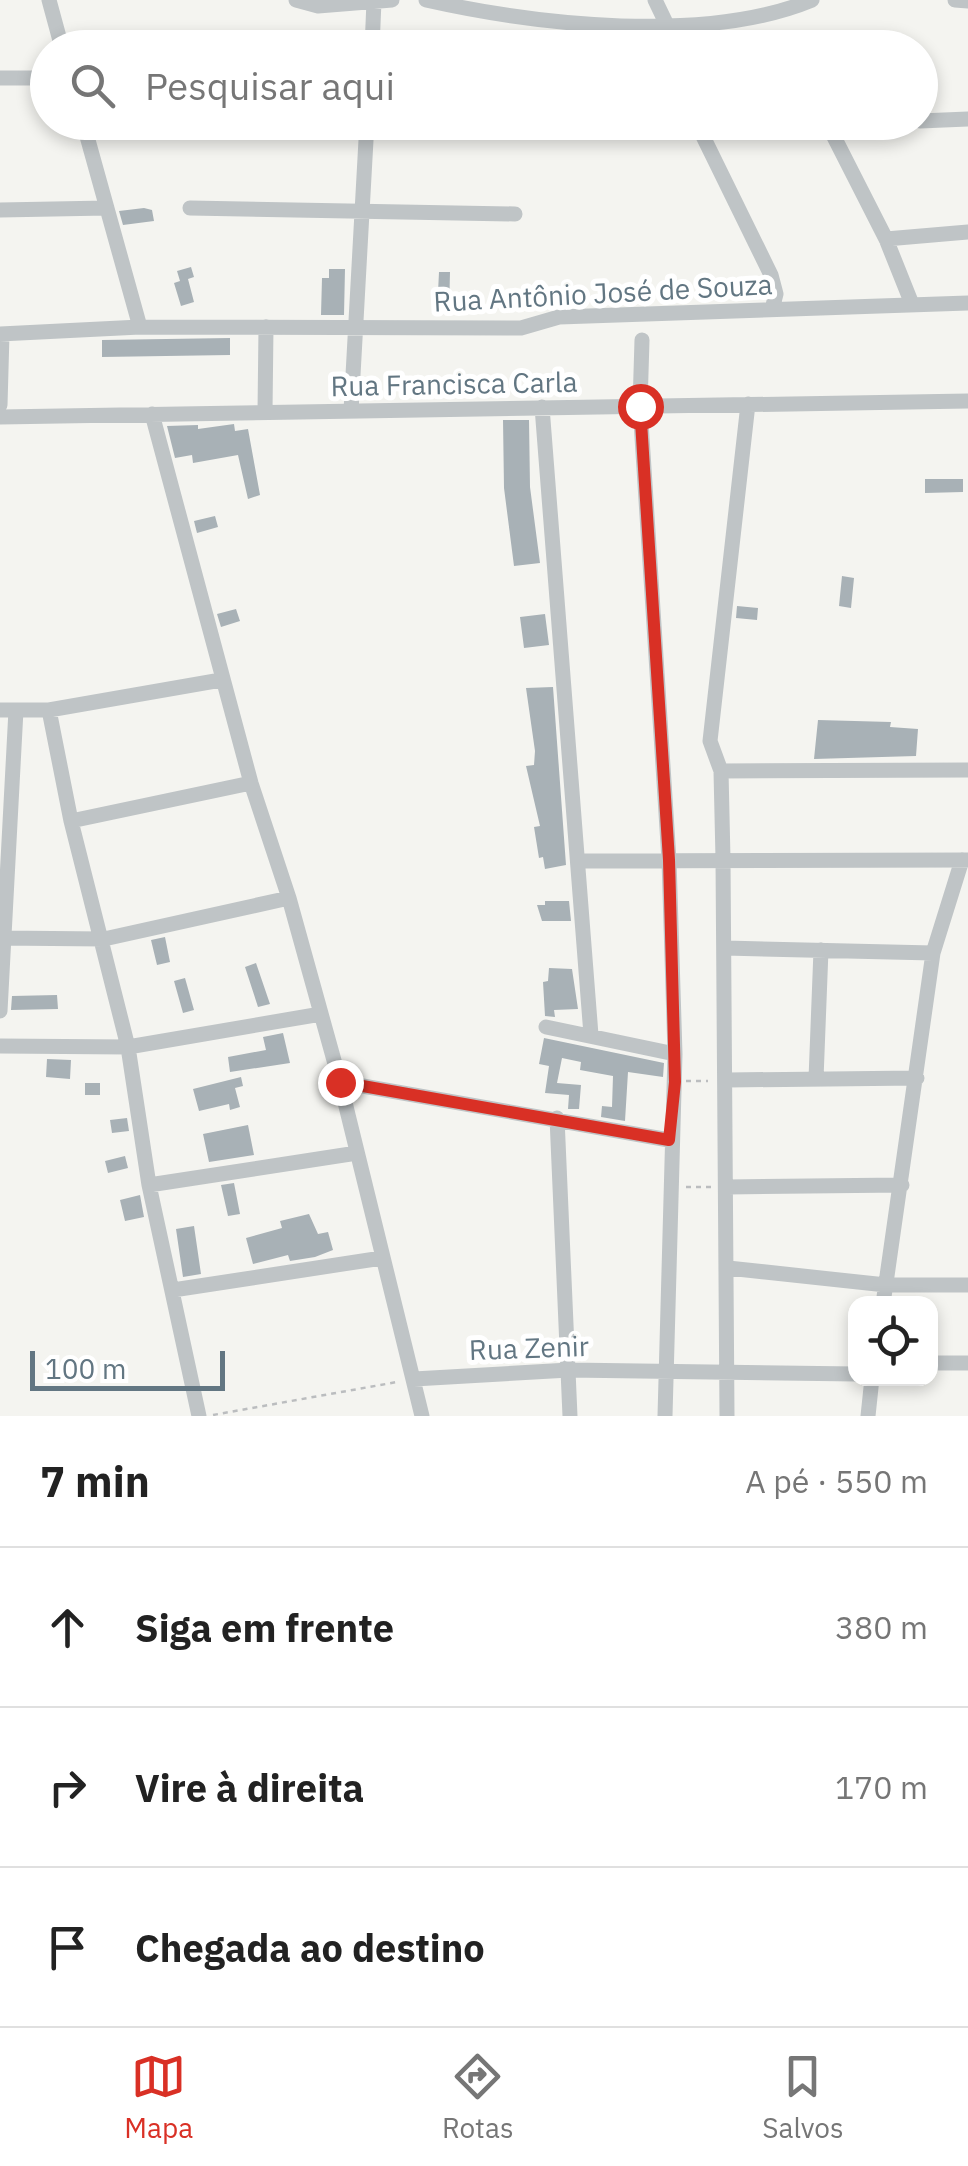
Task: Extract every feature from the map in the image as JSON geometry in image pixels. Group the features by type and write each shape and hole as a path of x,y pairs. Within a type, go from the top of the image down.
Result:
{"street":[{"path":"49,0 57,30"},
{"path":"296,0 318,6 392,0"},
{"path":"426,0 517,18 666,25 754,20 786,5 812,0"},
{"path":"510,0 517,18"},
{"path":"655,0 665,30"},
{"path":"956,0 968,1"},
{"path":"373,30 374,1"},
{"path":"0,78 30,78"},
{"path":"938,120 968,119"},
{"path":"88,140 140,327"},
{"path":"351,411 366,140"},
{"path":"706,140 770,275 776,294 772,309"},
{"path":"835,140 886,239 912,304"},
{"path":"0,210 107,208"},
{"path":"190,208 516,214"},
{"path":"886,239 968,232"},
{"name":"Rua Antônio José de Souza","path":"1,334 140,327 521,328 559,317 968,302"},
{"path":"266,327 266,412"},
{"path":"0,404 1,334"},
{"path":"642,340 640,406 669,860 675,1054 669,1140 664,1416"},
{"name":"Rua Francisca Carla","path":"0,417 968,400"},
{"path":"727,1416 724,858 721,771 710,741 748,404"},
{"path":"542,407 580,861 590,1035"},
{"path":"152,414 250,784 289,898 322,1014 422,1416"},
{"path":"0,1011 8,710 49,710 221,680"},
{"path":"49,710 70,821 104,939 128,1046 149,1185 203,1416"},
{"path":"721,771 968,770"},
{"path":"70,821 250,784"},
{"path":"580,861 965,860 934,953 884,1296"},
{"path":"2,938 104,939 289,898"},
{"path":"725,948 934,953"},
{"path":"816,1079 822,950"},
{"path":"0,1046 128,1046 322,1014"},
{"path":"546,1027 675,1054"},
{"path":"728,1080 917,1078"},
{"path":"340,1082 669,1140"},
{"path":"557,1118 570,1416"},
{"path":"149,1185 357,1153"},
{"path":"727,1187 902,1185"},
{"path":"172,1290 382,1258"},
{"path":"728,1268 886,1285 968,1285"},
{"path":"938,1364 968,1363"},
{"name":"Rua Zenir","path":"414,1379 570,1370 848,1374"},
{"path":"868,1416 871,1386"}],"path":[{"path":"675,1082 728,1080"},
{"path":"670,1187 727,1187"},
{"path":"203,1416 414,1379"}],"building":[{"path":"152,210 154,221 123,225 119,211"},
{"path":"191,267 194,277 188,279 194,302 181,306 174,283 180,281 177,271"},
{"path":"329,269 345,269 344,315 321,315 322,278 329,278"},
{"path":"439,272 450,272 449,313 437,313"},
{"path":"230,338 230,355 102,357 102,340"},
{"path":"503,420 529,420 530,487 540,563 514,566 504,488"},
{"path":"234,424 235,431 248,429 260,495 248,499 238,455 193,463 192,455 175,458 167,426 198,425 198,429"},
{"path":"925,479 963,479 963,492 925,493"},
{"path":"215,516 218,527 197,533 194,521"},
{"path":"842,576 854,578 851,608 839,606"},
{"path":"737,606 758,608 757,620 736,618"},
{"path":"236,609 240,621 221,627 217,614"},
{"path":"545,614 549,645 524,648 520,617"},
{"path":"553,687 566,865 545,869 543,857 539,858 534,827 540,826 526,766 534,765 535,751 526,688"},
{"path":"818,720 891,722 890,727 918,729 916,756 814,759"},
{"path":"545,901 569,901 571,921 542,921 537,905 545,905"},
{"path":"165,937 170,962 157,965 151,940"},
{"path":"256,963 270,1004 258,1007 245,967"},
{"path":"549,968 572,969 578,1009 554,1010 555,1017 545,1016 543,982 548,981"},
{"path":"185,978 194,1010 183,1013 174,981"},
{"path":"57,995 58,1009 11,1010 12,996"},
{"path":"283,1033 290,1063 230,1072 228,1057 266,1050 263,1037"},
{"path":"544,1038 664,1063 663,1077 628,1072 625,1121 601,1117 602,1106 612,1107 613,1076 580,1070 581,1062 562,1058 557,1083 581,1085 579,1109 568,1109 569,1095 545,1093 549,1066 539,1064"},
{"path":"47,1059 71,1060 70,1079 46,1077"},
{"path":"241,1077 243,1086 235,1088 240,1107 230,1110 229,1104 199,1111 193,1089"},
{"path":"85,1083 100,1083 100,1095 85,1095"},
{"path":"127,1118 129,1131 112,1133 110,1120"},
{"path":"248,1125 254,1155 209,1162 203,1134"},
{"path":"125,1156 128,1168 108,1173 105,1161"},
{"path":"234,1183 240,1214 228,1216 221,1185"},
{"path":"140,1195 144,1217 125,1221 120,1200"},
{"path":"309,1214 318,1234 328,1232 333,1250 315,1257 290,1261 288,1255 253,1264 246,1238 282,1228 280,1221"},
{"path":"194,1226 201,1274 183,1277 176,1229"}],"route":[{"path":"340,1082 669,1140 675,1054 669,860 640,406"}]}
